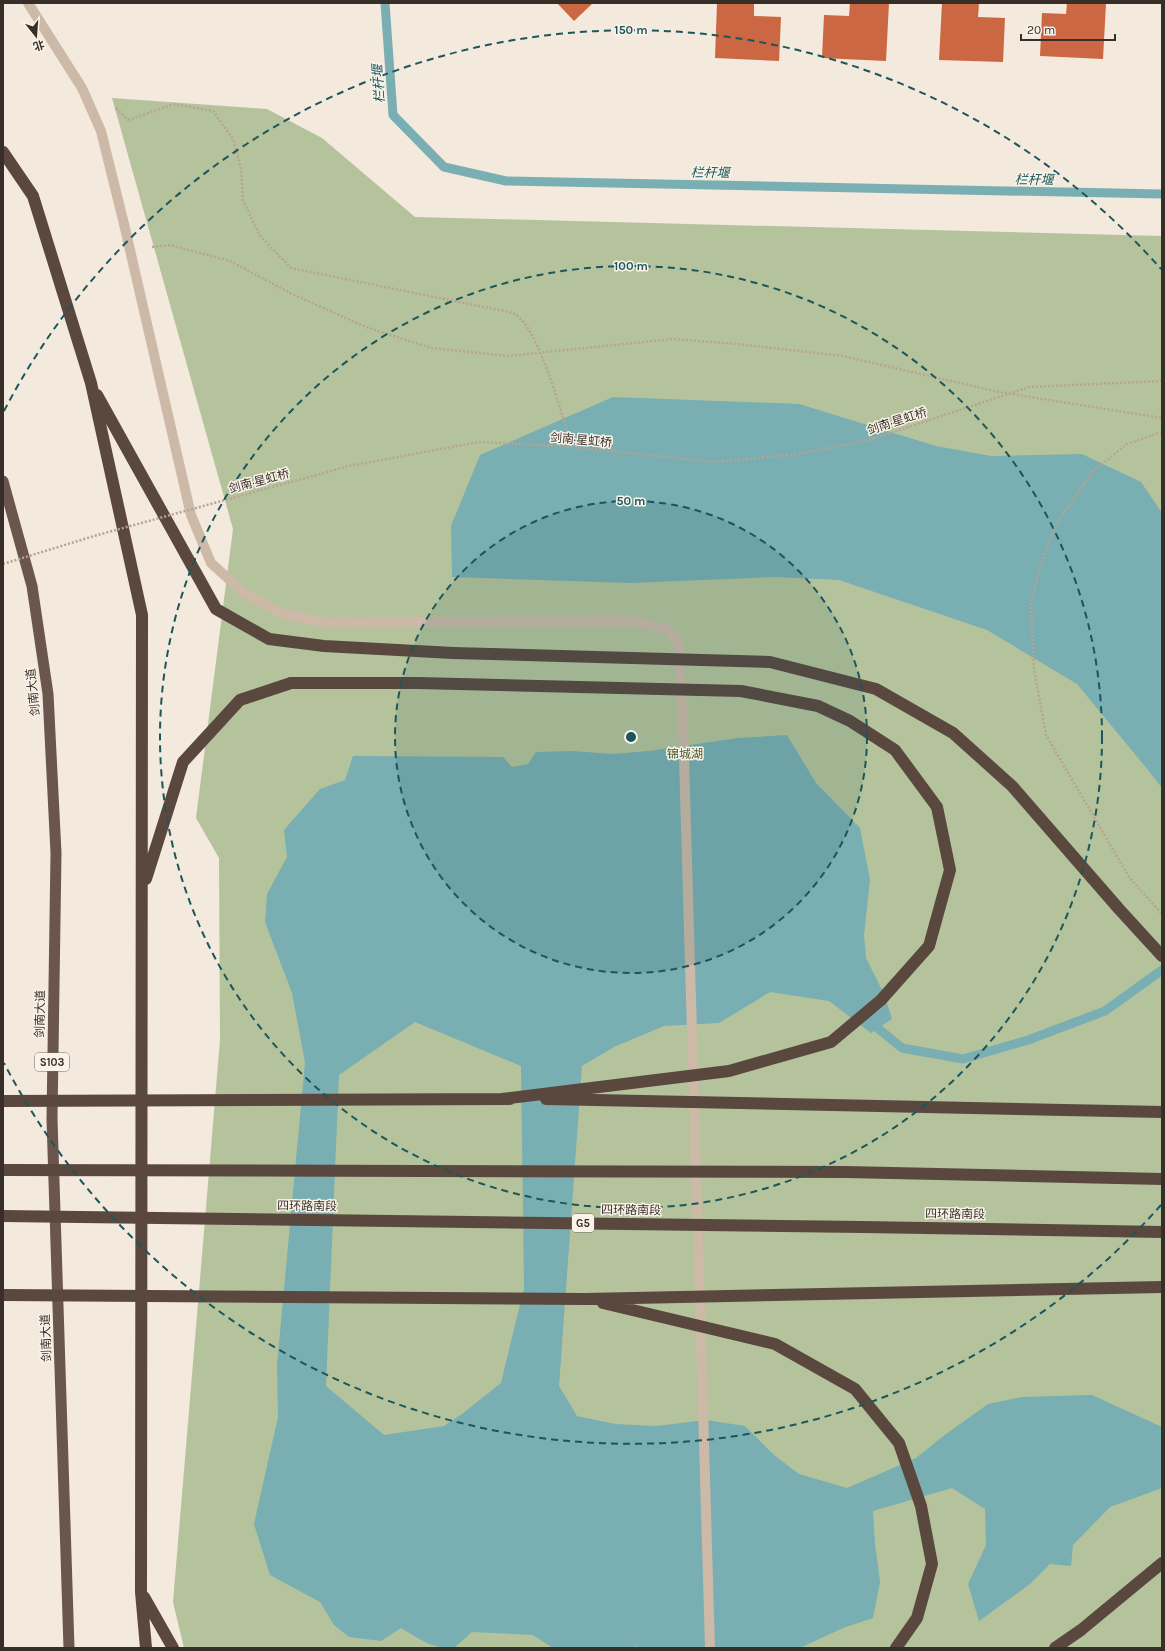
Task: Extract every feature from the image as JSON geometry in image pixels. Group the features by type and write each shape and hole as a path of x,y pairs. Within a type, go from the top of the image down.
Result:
{"highway":[{"path":"3,152 33,196 91,383 142,615 141,1592 146,1648"},
{"path":"91,383 216,609 269,639 324,646 453,653 770,662 876,689 953,733 1012,786 1162,956"},
{"name":"剑南大道","path":"3,481 32,586 48,694 56,853 52,1119 69,1648"},
{"path":"142,892 183,762 240,700 291,683 418,683 741,691 818,706 850,721 895,750 937,807 950,870 929,946 881,1000 831,1042 729,1071 502,1098"},
{"path":"3,1101 502,1098 1162,1112"},
{"path":"3,1170 838,1172 1162,1179"},
{"name":"四环路南段","path":"3,1216 1162,1232"},
{"path":"3,1295 586,1299 1162,1287"},
{"path":"586,1299 775,1344 855,1389 899,1443 921,1506 932,1564 917,1618 896,1648"},
{"path":"1055,1648 1081,1630 1162,1563"},
{"path":"141,1592 173,1648"}],"street":[{"path":"28,3 82,88 98,124 130,249 191,515 211,563 244,593 281,613 321,622 631,621 666,629 678,643 683,724 691,1041 710,1648"}],"path":[{"path":"128,120 174,104 213,111 233,139 240,169 243,200 260,236 291,268 489,308 516,315 531,331 541,354 572,447"},
{"path":"130,249 170,245 230,261 292,294 366,327 431,348 508,356 673,339 737,344 844,356 999,392 1162,418"},
{"name":"剑南·星虹桥","path":"3,564 94,536 349,466 479,442 572,447 715,462 799,454 869,440 1029,387 1162,381"},
{"path":"1162,432 1127,444 1092,472 1056,524 1039,570 1031,605 1034,669 1046,735 1129,878 1162,914"}],"green space":[{"name":"锦城湖","path":"112,98 267,109 322,138 415,217 1162,236 1162,1648 184,1648 173,1602 220,1040 219,858 196,818 233,529"}],"water":[{"path":"613,397 799,404 936,446 991,456 1082,454 1141,482 1162,513 1162,788 1077,684 987,630 839,580 776,577 630,583 452,577 451,526 480,455"},
{"path":"787,735 816,783 860,828 870,880 864,935 866,958 884,994 892,1019 871,1033 829,1001 770,992 719,1023 664,1026 614,1047 582,1066 559,1386 577,1416 615,1424 656,1426 706,1420 745,1426 774,1455 799,1474 847,1488 916,1458 942,1437 988,1404 1022,1397 1092,1395 1162,1427 1162,1488 1110,1507 1073,1545 1071,1566 1050,1564 1030,1584 979,1621 968,1584 986,1545 985,1509 952,1488 873,1511 875,1544 880,1582 873,1618 843,1628 800,1648 640,1648 635,1646 633,1648 553,1648 533,1635 472,1632 454,1648 445,1648 432,1645 401,1628 381,1641 349,1637 334,1625 320,1602 270,1575 254,1524 278,1417 277,1365 305,1062 292,993 265,922 267,894 287,857 284,830 320,789 345,780 353,756 503,757 512,767 528,764 536,752 572,751 613,754 649,751 738,738","holes":["415,1022 521,1066 524,1288 501,1383 462,1414 444,1426 384,1435 326,1386 339,1075"]}],"building":[{"path":"557,3 593,3 574,21"},
{"path":"717,3 754,3 754,16 781,17 779,61 715,58"},
{"path":"850,3 889,3 886,61 822,58 824,15 849,16"},
{"path":"942,3 979,3 978,17 1005,18 1003,62 939,60"},
{"path":"1067,3 1106,3 1103,59 1040,56 1042,13 1066,14"}],"waterway":[{"name":"栏杆堰","path":"385,3 393,115 444,167 506,181 1162,194"},
{"path":"869,1021 902,1048 963,1059 1028,1040 1105,1011 1162,970"}]}
